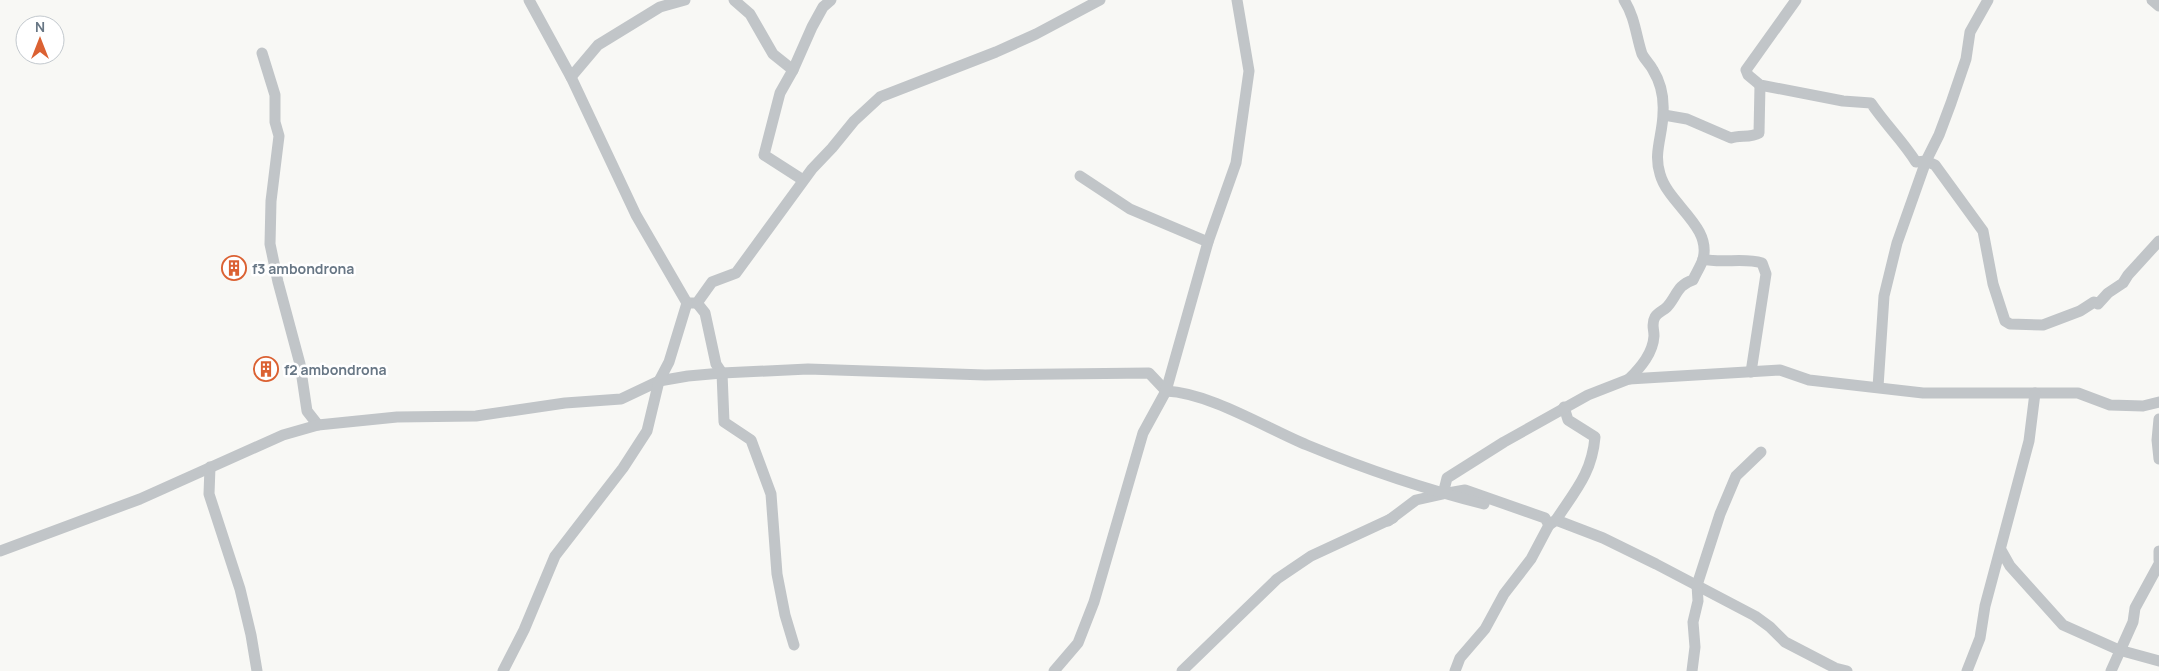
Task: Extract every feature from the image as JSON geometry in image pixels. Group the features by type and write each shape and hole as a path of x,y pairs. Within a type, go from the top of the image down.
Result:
{"street":[{"path":"529,0 571,77 636,214 692,303 704,313 716,364 722,373 724,422 751,440 771,494 777,574 785,616 794,645"},
{"path":"571,77 598,44 660,7 685,0"},
{"path":"734,0 750,14 773,54 793,70"},
{"path":"803,180 764,155 780,93 793,70 812,27 824,7 831,0"},
{"path":"502,671 524,630 554,556 623,468 646,431 659,381 669,362 692,303 712,282 736,273 803,180 854,121 880,97 1012,45 1100,0"},
{"path":"1054,671 1078,643 1094,602 1143,433 1166,391 1208,242 1236,163 1249,71 1237,0"},
{"path":"1624,0 1631,10 1643,56 1653,69 1661,88 1664,115 1657,154 1660,175 1674,202 1696,226 1704,240 1703,258 1693,280 1684,283 1667,307 1656,315 1652,326 1654,341 1644,364 1629,379"},
{"path":"1796,0 1746,70 1748,75 1760,85 1843,101 1872,102 1884,122 1916,162 1926,161 1935,165 1983,231 1993,284 2005,322 2010,324 2043,325 2080,311 2094,302 2098,304 2108,293 2123,283 2159,241"},
{"path":"1878,387 1884,296 1897,243 1926,161 1939,135 1966,59 1970,32 1988,0"},
{"path":"2152,0 2159,6"},
{"path":"262,53 274,95 275,122 279,136 271,201 270,244 300,364 307,411 318,425"},
{"path":"1664,115 1687,119 1731,138 1739,135 1755,136 1759,133 1760,85"},
{"path":"1080,176 1130,209 1208,242"},
{"path":"1703,258 1712,261 1752,260 1762,263 1766,274 1751,372"},
{"path":"0,551 140,499 283,435 318,425 396,417 476,416 565,403 621,399 659,381 688,376 808,369 985,375 1149,373 1166,391 1177,392 1218,405 1307,445 1384,475 1443,494 1484,504"},
{"path":"1443,494 1447,478 1595,391 1629,379 1780,370 1809,380 1923,393 2078,393 2110,405 2143,406 2159,402"},
{"path":"1967,671 1980,638 1985,606 2029,441 2035,393"},
{"path":"2143,406 2159,419 2157,455 2159,459"},
{"path":"1455,671 1460,658 1485,629 1504,594 1531,559 1584,478 1593,456 1595,437 1568,420 1564,408"},
{"path":"1692,671 1695,647 1693,622 1698,601 1697,585 1720,514 1736,476 1761,452"},
{"path":"210,467 209,494 240,589 251,635 256,671"},
{"path":"1182,671 1277,579 1311,556 1388,521 1416,500 1465,490 1545,518 1553,523 1603,538 1755,616 1770,627 1785,642 1834,668 1847,671"},
{"path":"2001,550 2010,566 2062,625 2119,650 2159,662"},
{"path":"2159,550 2159,560"},
{"path":"2111,671 2119,650 2134,622 2136,608 2156,578 2159,564"}],"place":[{"name":"f3 ambondrona","path":"234,268"},
{"name":"f2 ambondrona","path":"266,369"}]}
